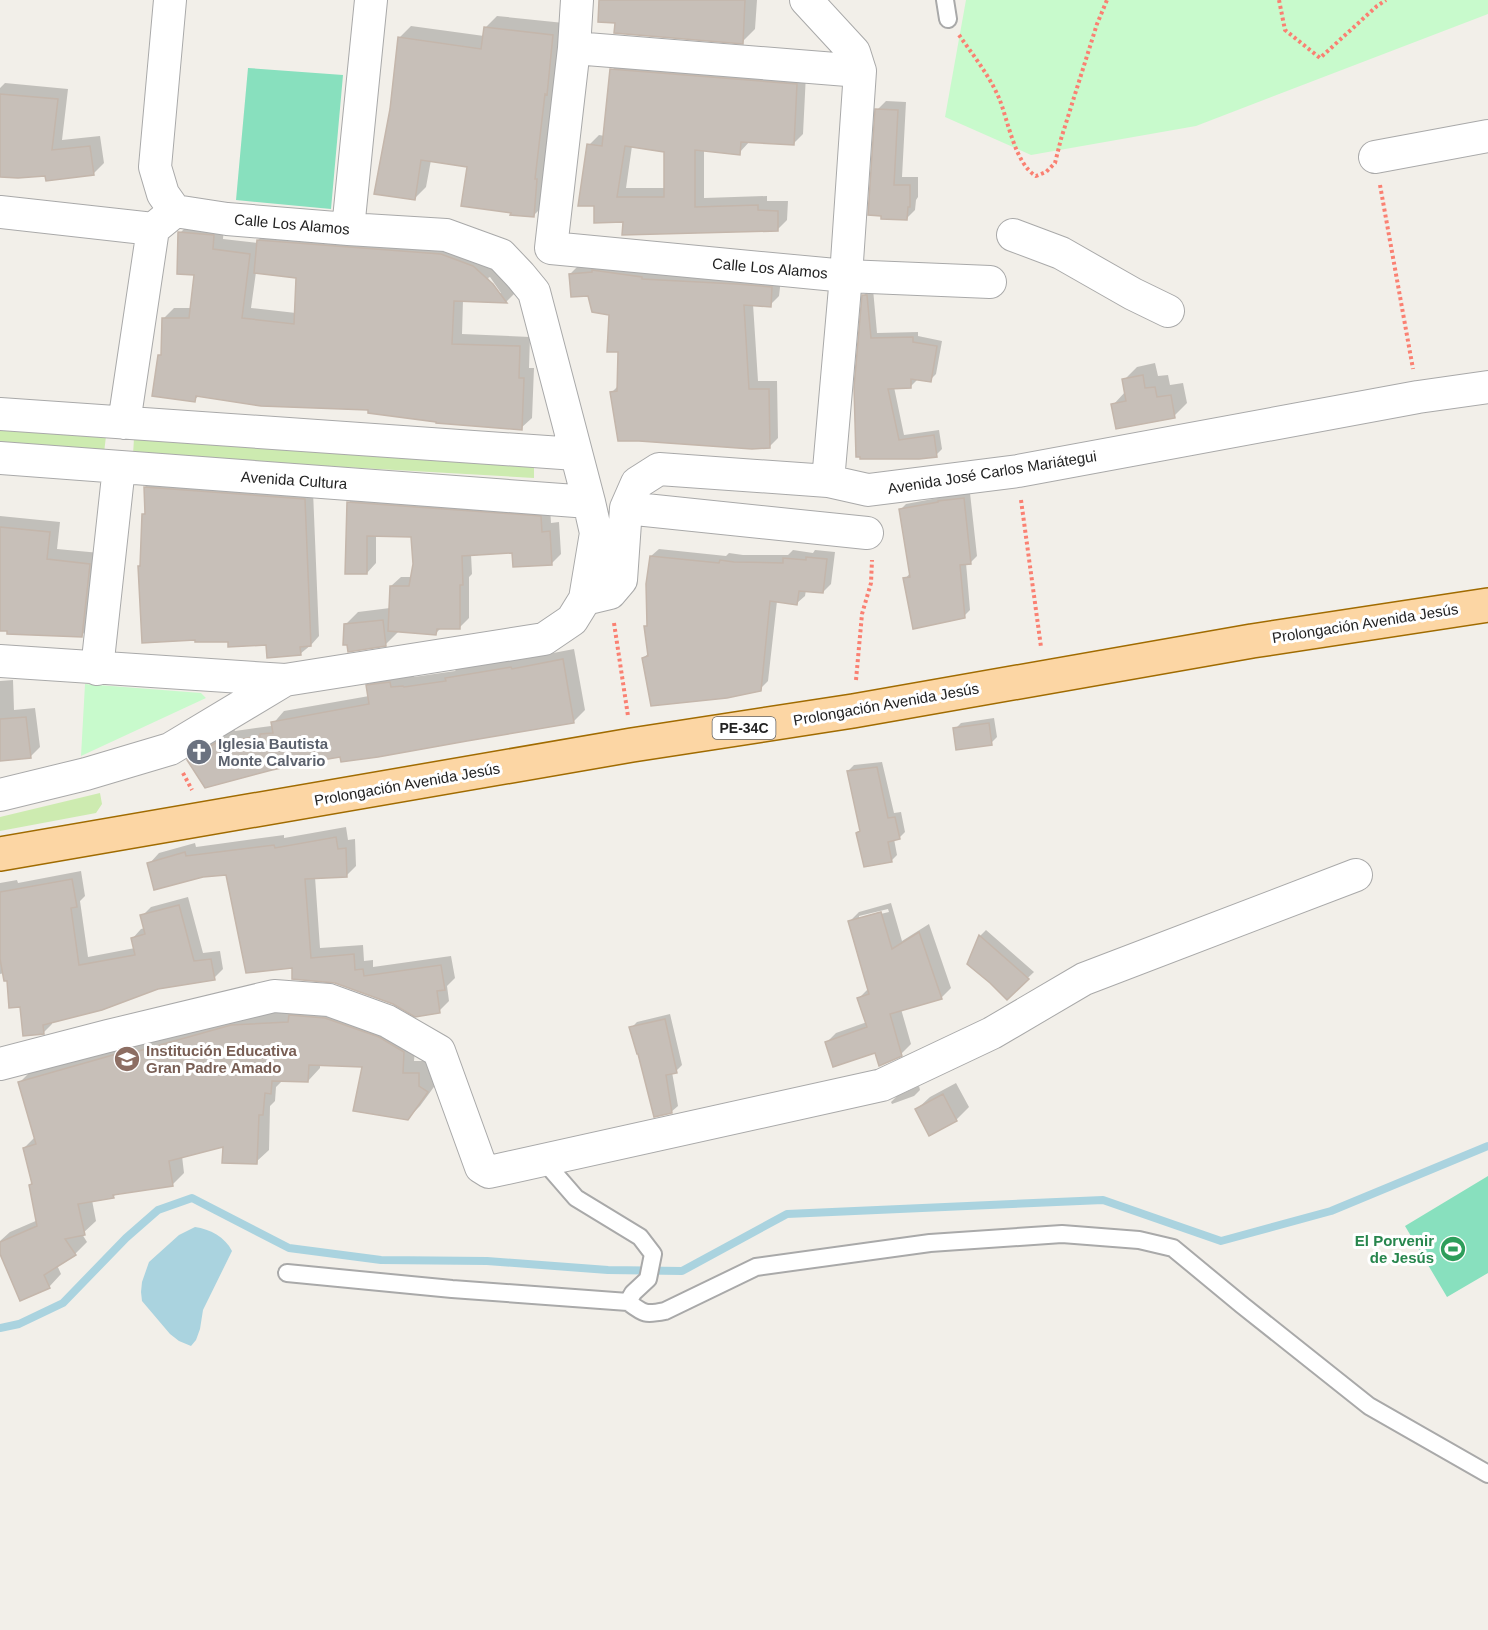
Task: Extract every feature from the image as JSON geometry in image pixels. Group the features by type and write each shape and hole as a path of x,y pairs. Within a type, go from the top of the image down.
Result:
{"main road":[{"name":"Prolongación Avenida Jesús","path":"0,854 632,745 853,711 1252,641 1488,604"}],"street":[{"path":"124,423 164,220 163,194 154,167 170,0"},
{"path":"348,229 371,0"},
{"path":"577,0 574,48 860,71"},
{"path":"806,0 854,52 860,71 846,276 828,481"},
{"name":"Calle Los Alamos","path":"574,48 551,248 846,276 990,282"},
{"path":"1375,158 1488,136"},
{"name":"Calle Los Alamos","path":"0,212 164,220 227,219 446,235 501,255 534,292 596,533 597,596"},
{"path":"1013,235 1061,253 1168,311"},
{"name":"Avenida José Carlos Mariátegui","path":"285,680 544,639 572,620 597,596 621,580 626,508 637,483 659,469 828,481 868,490 1018,471 1418,397 1488,387"},
{"path":"0,414 576,454"},
{"name":"Avenida Cultura","path":"0,458 589,502"},
{"path":"97,669 119,467"},
{"path":"626,508 867,533"},
{"path":"0,662 285,680"},
{"path":"0,795 86,774 170,748 285,680"},
{"path":"0,1064 274,996 330,1000 387,1022 439,1051 482,1167 489,1172 882,1085 992,1033 1084,979 1356,875"}],"lane":[{"path":"945,0 948,19"},
{"path":"543,1160 576,1198 640,1237 653,1254 648,1280 633,1293 628,1302"},
{"path":"287,1273 452,1289 628,1302 649,1315 665,1311 756,1267 930,1243 1062,1234 1139,1240 1173,1248 1369,1406 1488,1474"}],"path":[{"path":"948,19 978,61 998,96 1020,158 1030,173 1036,176 1055,163 1097,24 1107,0"},
{"path":"1279,0 1285,30 1320,58 1386,0"},
{"path":"1375,158 1418,397"},
{"path":"1018,471 1045,677"},
{"path":"853,711 862,614 871,583 873,544 867,533"},
{"path":"597,596 632,745"},
{"path":"170,748 208,819"}],"green space":[{"path":"966,0 1488,0 1488,14 1196,126 1031,155 945,117"},
{"path":"248,68 343,75 331,209 236,200"},
{"path":"0,430 106,436 104,453 0,444"},
{"path":"134,438 534,465 534,478 133,455"},
{"path":"85,684 201,693 206,698 81,756"},
{"path":"100,793 102,804 96,813 0,831 0,817"},
{"name":"El Porvenir de Jesús","path":"1488,1176 1488,1273 1447,1297 1405,1226"}],"water":[{"path":"195,1227 216,1234 232,1251 203,1310 200,1329 191,1346 170,1334 142,1301 141,1292 149,1262 179,1235"}],"building":[{"path":"599,0 745,0 743,44 614,33 615,23 598,22"},
{"path":"484,27 553,35 535,179 537,179 534,217 461,206 467,167 421,160 415,200 374,194 390,109 398,37 481,49"},
{"path":"610,69 797,84 794,145 741,142 740,155 695,150 695,207 758,205 758,210 778,211 778,231 622,235 623,222 594,223 594,206 578,206 587,144 602,146","holes":["625,146 664,152 664,197 617,197"]},
{"path":"0,94 58,99 52,150 90,146 94,175 46,181 45,176 0,177"},
{"path":"875,109 898,110 894,185 910,185 910,207 908,207 907,220 881,219 881,216 868,215"},
{"path":"178,232 214,235 213,249 250,254 242,318 294,324 296,278 254,273 257,240 441,254 473,266 493,284 507,303 454,301 452,344 520,346 519,378 524,378 522,430 436,423 368,413 368,410 261,406 196,396 195,402 152,396 158,355 161,355 162,318 189,318 194,275 177,274"},
{"path":"592,270 642,277 642,279 772,287 771,307 744,305 749,389 769,389 770,448 752,449 618,441 610,392 617,391 618,352 607,352 609,315 592,312 588,296 571,297 569,274 592,272"},
{"path":"862,295 867,295 871,338 913,337 913,342 937,346 931,382 911,379 911,388 888,389 899,440 934,435 937,457 860,459 856,457 854,387"},
{"path":"1143,375 1145,388 1155,387 1157,397 1171,395 1175,418 1116,429 1111,404 1126,401 1122,379"},
{"path":"144,487 305,499 311,646 300,647 301,655 267,658 266,645 228,647 228,642 195,642 195,640 142,643 138,566 140,566 142,514 145,514"},
{"path":"964,498 971,564 960,565 965,618 913,629 903,578 910,577 899,509"},
{"path":"347,502 541,516 542,532 550,531 552,565 513,567 512,553 462,556 460,629 437,629 436,635 388,631 390,586 409,586 413,564 411,537 367,536 367,574 345,574"},
{"path":"0,527 50,532 47,559 90,564 82,637 7,634 7,631 0,631"},
{"path":"650,556 719,563 720,560 783,563 783,558 827,559 823,593 799,591 797,605 770,601 761,691 727,698 651,706 642,658 648,656 644,626 647,626 646,584"},
{"path":"383,620 386,646 348,652 347,645 343,645 344,624"},
{"path":"563,659 574,723 378,757 341,762 340,757 310,762 205,788 187,760 222,739 224,742 273,733 271,722 369,704 366,685 390,682 391,687 404,687"},
{"path":"26,717 31,758 0,761 0,719"},
{"path":"989,723 992,745 956,750 953,728"},
{"path":"877,767 888,818 895,817 900,839 888,842 892,862 864,867 856,833 860,831 847,771"},
{"path":"336,837 338,849 346,848 347,877 305,879 311,958 354,954 355,970 363,969 364,976 441,965 445,990 437,991 440,1013 415,1017 393,1004 335,983 292,979 292,968 246,973 226,875 203,877 154,890 147,863 185,852 186,856 274,845 275,848"},
{"path":"72,879 77,907 71,908 79,965 135,955 131,938 145,934 140,915 179,905 194,961 211,959 215,980 158,989 102,1010 43,1025 44,1034 23,1036 20,1007 9,1008 7,981 4,981 0,959 0,892"},
{"path":"881,912 892,949 919,932 942,999 890,1014 902,1056 879,1066 875,1053 833,1067 825,1042 867,1027 857,998 869,994 848,921"},
{"path":"979,935 1029,979 1007,1000 967,964"},
{"path":"289,1015 325,1018 379,1037 404,1052 403,1073 419,1073 419,1086 428,1092 408,1120 353,1111 362,1067 309,1065 308,1082 272,1081 271,1094 265,1093 263,1115 259,1115 257,1164 222,1163 223,1147 169,1161 173,1186 113,1195 114,1198 78,1204 85,1235 65,1239 76,1255 44,1275 50,1288 20,1301 0,1254 0,1242 37,1226 29,1185 32,1184 23,1148 36,1144 18,1082 134,1049 135,1052 231,1025 288,1022"},
{"path":"665,1019 677,1073 666,1075 672,1113 654,1117 629,1027"},
{"path":"943,1094 957,1121 929,1136 915,1109"}],"waterway":[{"path":"0,1328 19,1324 63,1303 126,1238 158,1210 192,1198 289,1248 381,1260 487,1261 608,1270 682,1271 787,1214 1103,1200 1221,1241 1331,1211 1488,1146"}],"place":[{"name":"Iglesia Bautista Monte Calvario","path":"199,752"},
{"name":"Institución Educativa Gran Padre Amado","path":"127,1059"},
{"name":"El Porvenir de Jesús","path":"1453,1249"}]}
